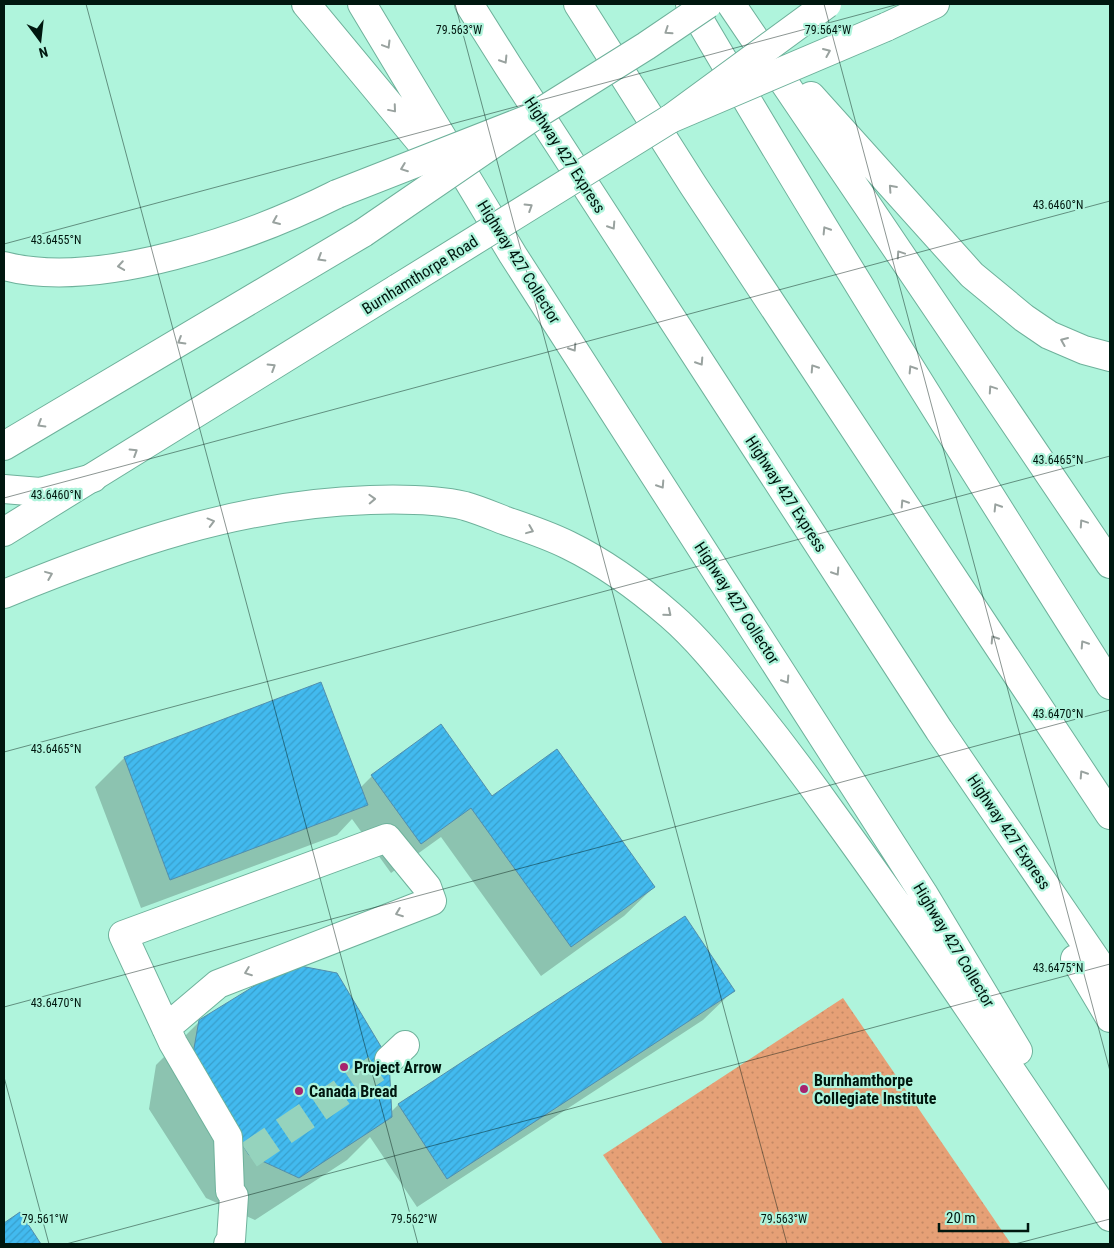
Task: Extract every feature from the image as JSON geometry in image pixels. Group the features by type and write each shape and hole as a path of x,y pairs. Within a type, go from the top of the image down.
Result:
{"main road":[{"path":"306,4 513,254"},
{"name":"Highway 427 Collector","path":"362,4 513,254 923,892 1110,1204"},
{"name":"Highway 427 Express","path":"469,4 939,730 1110,980"},
{"path":"578,4 698,193 1110,815"},
{"path":"690,4 771,142 1110,685"},
{"path":"4,446 363,233 532,118 646,46 708,4"},
{"name":"Burnhamthorpe Road","path":"4,532 670,120 827,4"},
{"path":"670,120 935,4"},
{"path":"735,9 944,246 972,275 1024,318 1049,335 1084,350 1110,357"},
{"path":"735,9 1110,564"},
{"path":"4,266 44,272 98,270 147,262 254,230 337,194 532,118"},
{"path":"4,490 40,492 93,478"},
{"path":"4,594 56,572 151,538 216,520 283,506 323,502 384,499 417,500 465,506 566,544 596,560 623,577 673,618 733,682 786,750 897,902 1110,1217"},
{"path":"939,730 1110,1018"},
{"path":"166,1028 218,984 432,900 427,887 388,838 123,936 173,1043 228,1136 236,1173 231,1240 228,1244"},
{"path":"222,1244 224,1196 236,1173"}],"shaded area":[{"name":"Burnhamthorpe Collegiate Institute","path":"843,998 1011,1244 663,1244 603,1155"}],"building":[{"path":"321,682 368,805 170,880 124,757"},
{"path":"441,724 492,796 557,749 655,887 571,947 471,808 421,844 371,775"},
{"path":"685,916 735,991 447,1179 398,1104"},
{"name":"Canada Bread","path":"290,964 337,973 389,1060 392,1117 299,1178 249,1155 191,1065 199,1020"},
{"path":"20,1212 41,1244 4,1244 4,1223"}],"tunnel":[{"path":"249,1155 389,1060"}],"place":[{"name":"Project Arrow","path":"344,1067"},
{"name":"Burnhamthorpe Collegiate Institute","path":"804,1089"},
{"name":"Canada Bread","path":"299,1091"}]}
